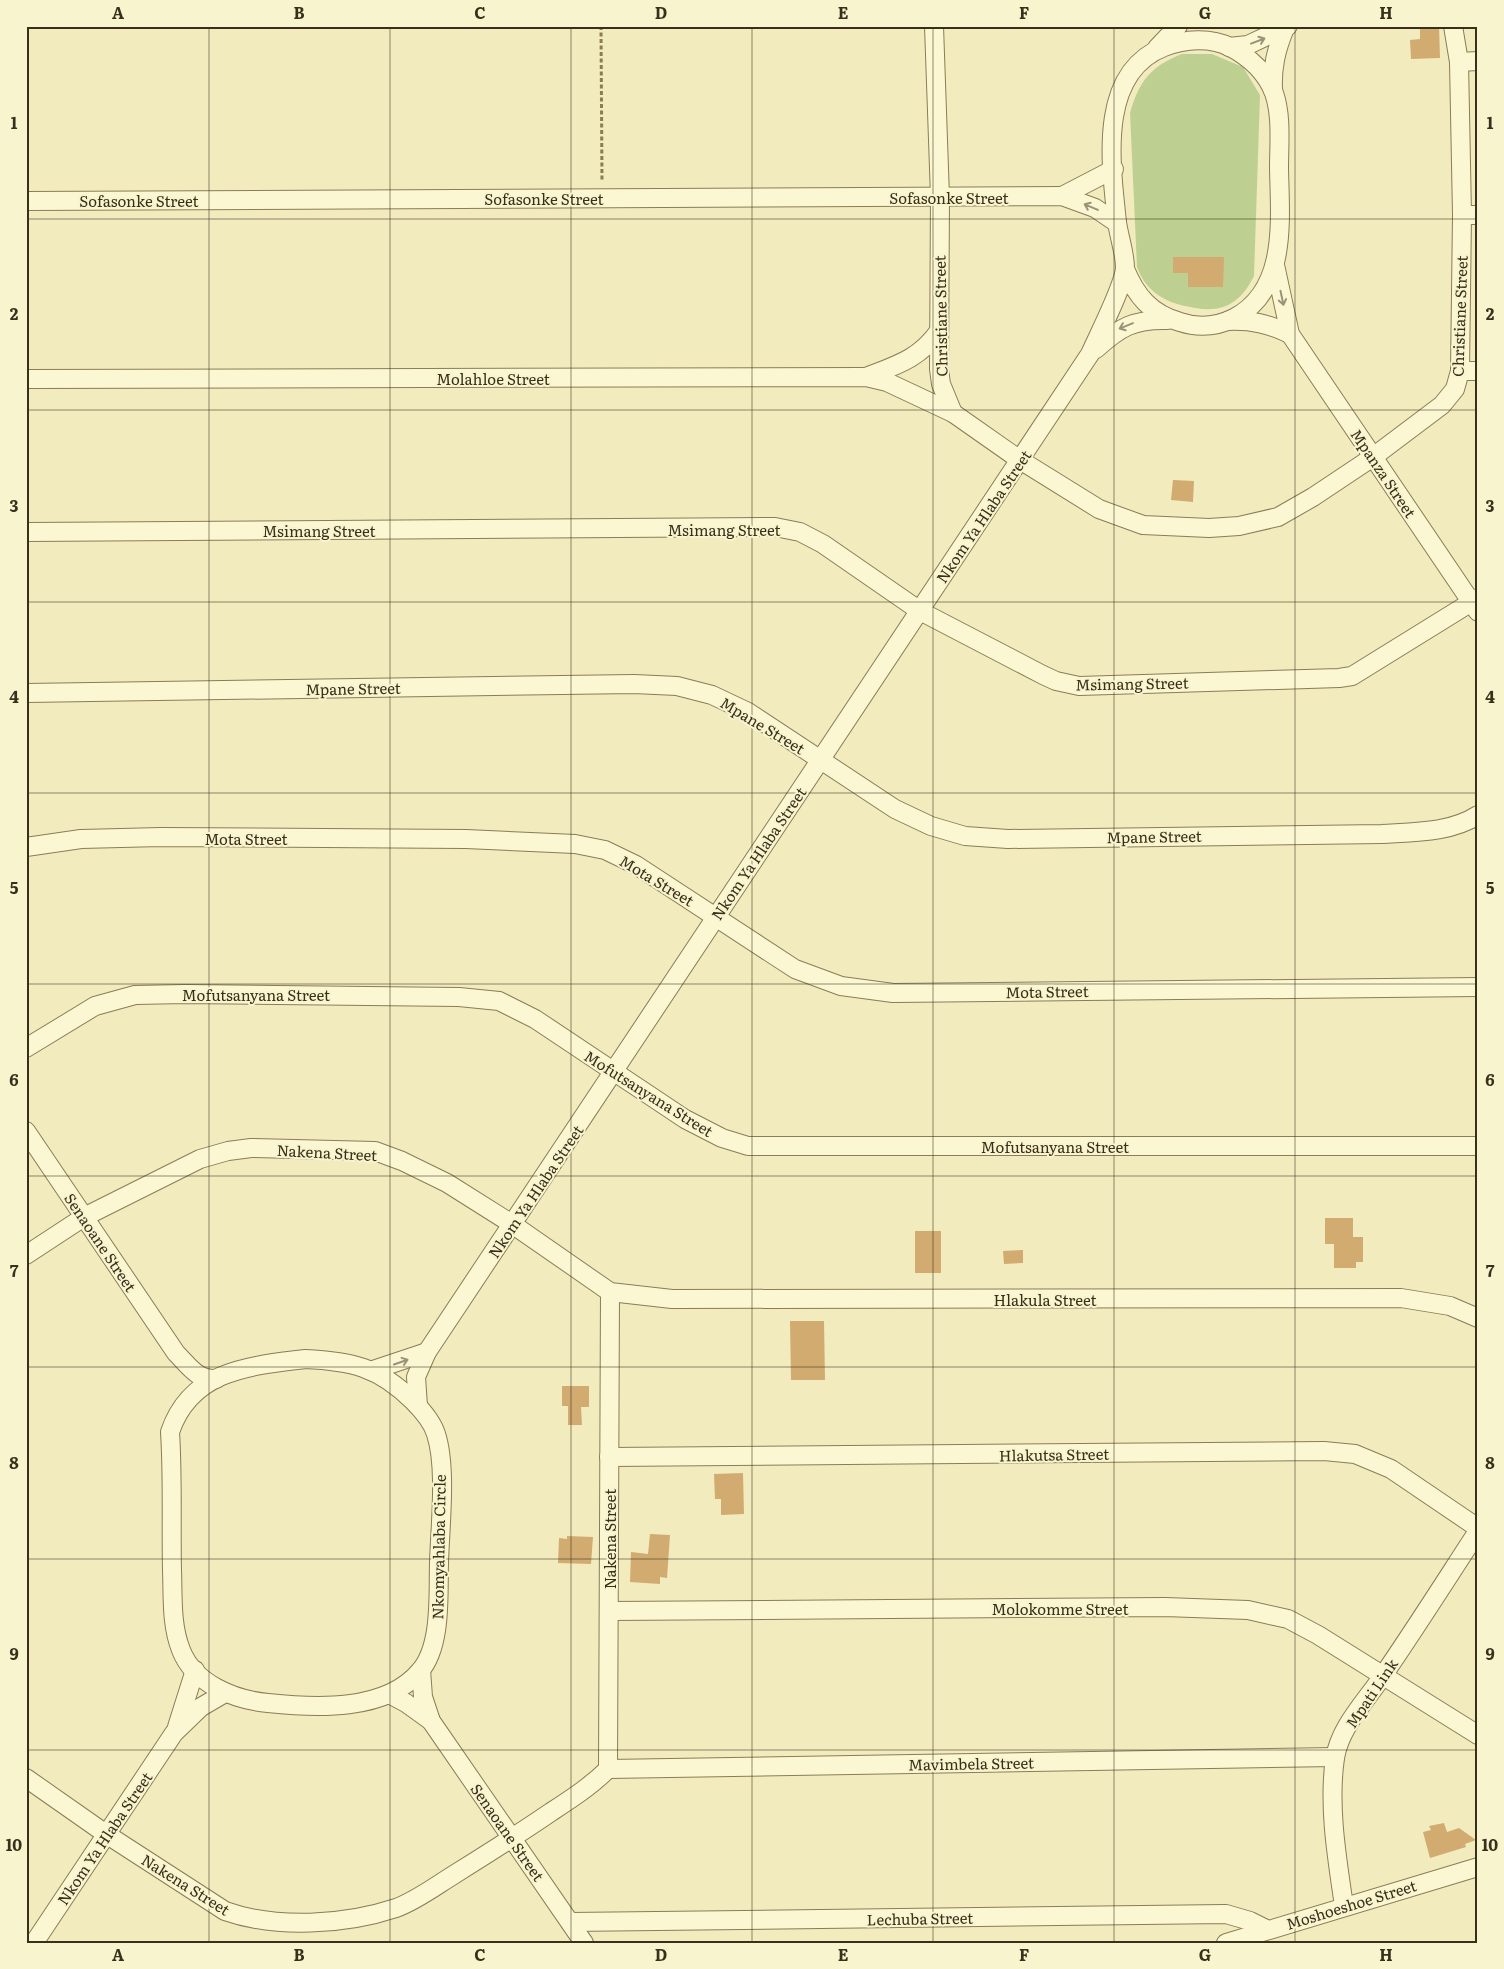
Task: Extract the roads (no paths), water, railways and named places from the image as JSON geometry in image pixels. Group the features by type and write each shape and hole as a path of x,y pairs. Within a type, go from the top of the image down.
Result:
{"street":[{"name":"Christiane Street","path":"934,26 940,196 939,331 941,384 953,412 1020,460 1119,518 1143,525 1209,528 1239,526 1278,517 1373,457 1442,405 1455,389 1460,372 1470,215 1459,62 1453,26"},
{"path":"1178,26 1127,78 1119,93 1114,113 1111,152 1117,222 1125,269 1139,296 1149,308 1171,320 1193,326 1210,326 1241,314 1259,298 1271,277 1280,226 1278,109 1273,91 1272,69 1276,51 1286,27"},
{"path":"1211,26 1226,46 1255,65 1273,91"},
{"path":"1149,55 1163,47 1192,40 1226,46 1248,45 1286,27"},
{"path":"1459,62 1478,61"},
{"name":"Sofasonke Street","path":"1062,196 1114,170"},
{"name":"Sofasonke Street","path":"26,201 1062,196 1096,208 1117,222"},
{"name":"Mpanza Street","path":"1275,262 1290,334 1475,604"},
{"name":"Nkom Ya Hlaba Street","path":"418,1406 416,1377 427,1352 1090,354 1125,269"},
{"name":"Nkom Ya Hlaba Street","path":"1090,354 1117,330 1147,319 1171,320"},
{"path":"1227,321 1269,324 1290,334"},
{"path":"866,377 915,357 929,345 939,331"},
{"path":"1460,372 1478,371"},
{"name":"Molahloe Street","path":"26,379 866,377 887,382 953,412"},
{"name":"Msimang Street","path":"26,532 775,527 800,532 823,544 920,611 1043,675 1056,681 1078,686 1339,678 1352,676 1475,604"},
{"name":"Mpane Street","path":"26,693 634,684 677,686 712,695 748,712 895,810 932,826 965,836 1008,839 1382,834 1436,830 1455,825 1478,815"},
{"name":"Mota Street","path":"26,847 81,839 161,837 466,839 575,844 605,850 636,865 717,916 795,969 841,986 893,993 1478,987"},
{"name":"Mofutsanyana Street","path":"26,1048 95,1006 135,995 459,997 499,1001 535,1019 613,1073 685,1119 722,1138 748,1146 1478,1146"},
{"name":"Senaoane Street","path":"26,1131 176,1353 200,1377 205,1380 216,1379"},
{"name":"Nakena Street","path":"26,1255 84,1217 200,1159 228,1151 251,1148 375,1152 402,1160 446,1183 512,1224 610,1292 608,1769 594,1784 512,1839 399,1907 370,1916 331,1921 271,1922 244,1918 225,1911 106,1834 26,1778"},
{"name":"Hlakula Street","path":"610,1292 672,1299 1401,1298 1450,1306 1478,1318"},
{"path":"373,1370 427,1352"},
{"name":"Senaoane Street","path":"176,1353 184,1373 183,1403"},
{"name":"Nkomyahlaba Circle","path":"305,1359 356,1364 373,1370 390,1380 418,1406 436,1434 441,1488 438,1618 432,1647 421,1670 389,1694 360,1701 297,1706 260,1702 225,1693 217,1689 195,1670 181,1652 173,1611 170,1432 175,1416 183,1403 198,1389 216,1379 230,1372 252,1366 305,1359"},
{"name":"Hlakutsa Street","path":"609,1458 1332,1452 1355,1454 1391,1470 1478,1530"},
{"name":"Mpati Link","path":"1344,1906 1334,1822 1335,1758 1341,1738 1352,1718 1382,1677 1478,1530"},
{"name":"Molokomme Street","path":"609,1611 1156,1607 1248,1610 1288,1619 1318,1635 1382,1677 1478,1735"},
{"name":"Nkom Ya Hlaba Street","path":"174,1733 185,1705 195,1670"},
{"name":"Senaoane Street","path":"421,1670 422,1696 431,1721 584,1943"},
{"name":"Nkom Ya Hlaba Street","path":"34,1934 106,1834 174,1733 201,1707 225,1693"},
{"name":"Senaoane Street","path":"389,1694 406,1703 431,1721"},
{"name":"Mavimbela Street","path":"608,1769 1335,1758"},
{"name":"Moshoeshoe Street","path":"1226,1943 1478,1866"},
{"name":"Lechuba Street","path":"570,1922 1226,1914 1250,1921 1266,1930"}]}
